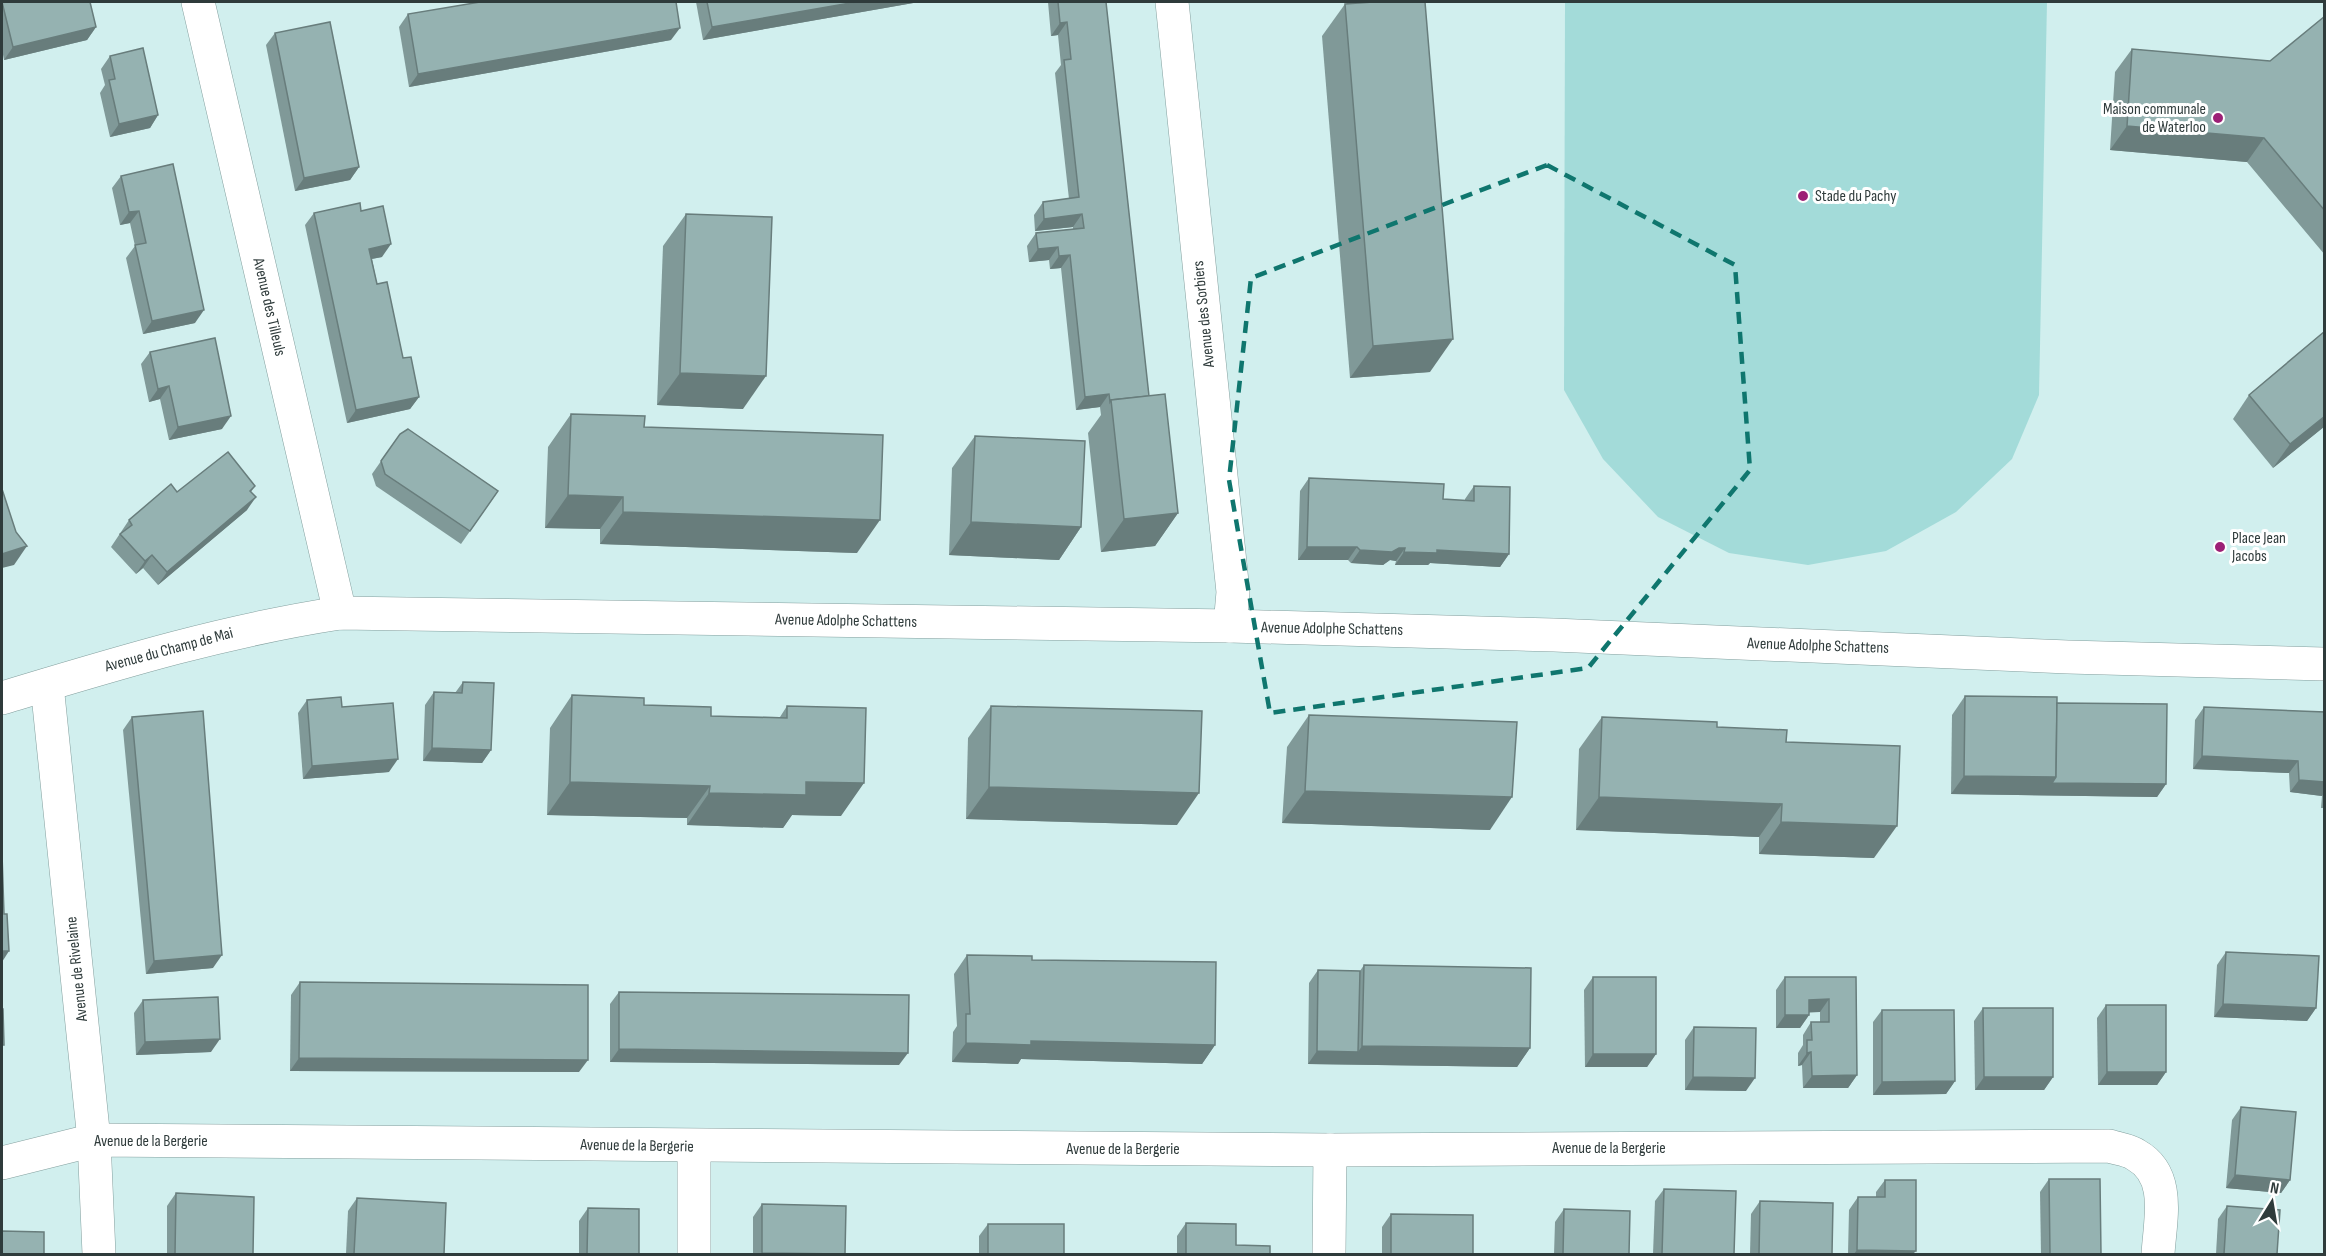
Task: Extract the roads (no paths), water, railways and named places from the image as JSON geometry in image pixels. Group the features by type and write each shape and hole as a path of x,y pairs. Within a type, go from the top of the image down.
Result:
{"street":[{"name":"Avenue des Tilleuls","path":"198,2 340,614"},
{"name":"Avenue des Sorbiers","path":"1172,2 1233,592 1230,626"},
{"name":"Avenue Adolphe Schattens","path":"340,614 1230,626 1554,635 2068,657 2325,664"},
{"name":"Avenue du Champ de Mai","path":"2,698 177,646 267,624 340,614"},
{"name":"Avenue de Rivelaine","path":"47,685 94,1140 99,1254"},
{"name":"Avenue de la Bergerie","path":"2,1163 94,1140 1330,1150 2109,1146 2136,1154 2154,1169 2162,1190 2158,1254"},
{"path":"694,1146 694,1254"},
{"path":"1329,1254 1330,1150"}],"place":[{"name":"Maison communale de Waterloo","path":"2218,118"},
{"name":"Stade du Pachy","path":"1803,196"},
{"name":"Place Jean Jacobs","path":"2220,547"}]}
